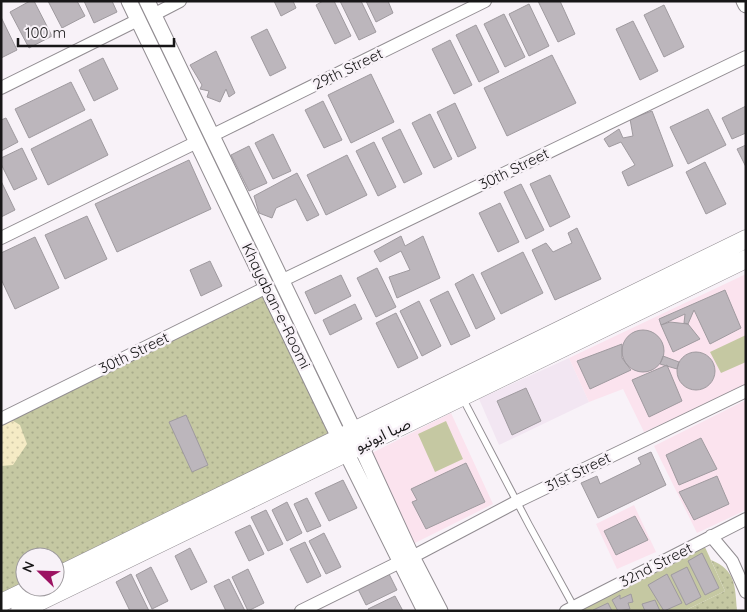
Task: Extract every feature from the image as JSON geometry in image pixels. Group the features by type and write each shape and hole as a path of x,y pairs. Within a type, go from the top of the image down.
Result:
{"main road":[{"name":"صبا ایونیو","path":"20,611 353,444 746,239"},
{"name":"صبا ایونیو","path":"65,573 353,444 464,400 746,259"},
{"path":"1,603 15,596"}],"street":[{"name":"Khayaban-e-Roomi","path":"129,1 197,142 274,284 353,444 406,559 425,611"},
{"path":"150,8 180,1"},
{"name":"29th Street","path":"211,136 485,1"},
{"path":"744,1 746,5"},
{"name":"Khayaban-e-Roomi","path":"150,8 211,136 274,284"},
{"path":"1,88 138,20"},
{"name":"30th Street","path":"1,419 274,284 746,57"},
{"path":"162,70 172,72 176,64"},
{"path":"172,90 174,82 185,81"},
{"path":"1,238 197,142"},
{"name":"31st Street","path":"301,611 518,501 746,391"},
{"name":"32nd Street","path":"570,609 746,519"},
{"path":"711,536 732,561 746,592"},
{"name":"Khayaban-e-Roomi","path":"406,559 440,611"}],"lane":[{"path":"570,609 518,501 464,400 746,268"}],"shaded area":[{"path":"746,274 746,386 644,432 623,389 589,402 569,358"},
{"path":"569,358 589,402 499,445 479,399"},
{"path":"746,400 746,510 697,533 654,446"},
{"path":"451,413 493,504 413,544 370,454"},
{"path":"634,505 656,552 617,569 596,524"}],"green space":[{"path":"265,294 334,436 65,563 65,547 15,547 15,587 1,594 1,424"},
{"path":"746,335 746,362 721,373 710,352"},
{"path":"446,421 463,459 435,472 418,434"},
{"path":"704,545 725,591 684,611 575,611"},
{"path":"711,560 719,564 730,574 733,580 737,611 684,611 725,591"}],"sand":[{"path":"10,419 20,425 27,444 13,465 1,466 1,424"}],"building":[{"path":"30,1 34,1 52,36 29,48 10,12"},
{"path":"48,1 77,1 85,16 62,28"},
{"path":"84,1 112,1 117,12 94,23"},
{"path":"274,1 293,1 296,8 281,16"},
{"path":"323,1 334,1 351,36 335,44 316,5"},
{"path":"340,1 361,1 376,32 359,40"},
{"path":"366,1 388,1 393,13 376,22"},
{"path":"538,1 560,1 575,34 558,42"},
{"path":"529,4 549,46 529,56 509,14"},
{"path":"664,5 684,47 664,57 644,15"},
{"path":"504,14 525,57 505,67 484,24"},
{"path":"1,17 17,50 1,58"},
{"path":"633,21 658,71 640,80 616,29"},
{"path":"476,25 499,72 479,82 456,35"},
{"path":"267,29 286,68 270,76 251,37"},
{"path":"450,40 472,85 454,94 432,49"},
{"path":"216,51 235,93 229,97 226,89 220,102 207,97 209,91 200,89 202,85 190,65"},
{"path":"552,55 576,103 507,136 484,88"},
{"path":"103,58 118,89 94,101 79,70"},
{"path":"371,74 394,122 351,143 328,95"},
{"path":"71,82 85,110 29,138 15,109"},
{"path":"323,101 342,140 324,148 305,110"},
{"path":"455,103 476,148 458,157 437,112"},
{"path":"746,106 746,133 732,139 722,118"},
{"path":"708,109 726,145 688,164 670,127"},
{"path":"652,111 673,166 628,186 622,172 635,165 621,142 609,147 604,139 619,129 623,138 633,136 630,119"},
{"path":"430,114 452,159 434,168 412,123"},
{"path":"6,118 18,142 1,151 1,120"},
{"path":"91,119 108,155 48,185 31,149"},
{"path":"400,129 422,174 404,183 382,138"},
{"path":"273,134 291,171 273,179 255,143"},
{"path":"374,142 396,187 378,196 356,151"},
{"path":"746,145 746,167 737,149"},
{"path":"249,146 267,183 249,191 231,155"},
{"path":"22,148 37,179 14,190 1,164 1,158"},
{"path":"347,155 367,195 326,215 307,175"},
{"path":"189,160 211,209 117,252 95,204"},
{"path":"705,162 726,204 706,214 686,172"},
{"path":"297,173 319,215 307,221 296,199 276,208 272,218 259,213 254,196"},
{"path":"550,175 570,217 550,227 530,184"},
{"path":"1,181 15,210 1,217"},
{"path":"521,184 544,230 526,239 504,192"},
{"path":"500,203 519,242 498,252 479,213"},
{"path":"87,216 107,259 65,279 45,235"},
{"path":"577,228 601,279 555,300 532,250 546,243 553,252 572,243 568,233"},
{"path":"401,236 405,246 423,236 440,278 397,298 389,277 410,270 401,251 380,262 374,251"},
{"path":"35,237 59,288 15,309 1,279 1,253"},
{"path":"523,252 543,293 501,314 481,273"},
{"path":"210,261 222,286 201,296 190,270"},
{"path":"377,268 396,307 376,317 357,278"},
{"path":"473,274 495,319 476,329 455,284"},
{"path":"341,275 351,296 315,314 305,292"},
{"path":"725,290 741,328 710,344 694,310 688,324 684,323 685,314 661,325 659,319"},
{"path":"448,291 470,336 451,345 430,300"},
{"path":"419,301 441,346 422,356 400,311"},
{"path":"355,304 362,319 330,335 323,320"},
{"path":"396,313 418,358 398,368 376,323"},
{"path":"670,322 688,324 700,339 673,352 661,325"},
{"path":"647,330 655,333 661,339 664,351 661,363 655,369 639,372 631,369 625,363 622,347 625,339 631,333"},
{"path":"622,344 622,358 631,370 590,389 577,361"},
{"path":"696,352 710,357 715,371 710,385 696,390 682,385 677,371 682,357"},
{"path":"663,356 679,362 677,369 660,364"},
{"path":"667,365 682,401 649,417 632,380"},
{"path":"526,388 541,421 512,435 497,401"},
{"path":"186,415 208,465 192,472 169,422"},
{"path":"701,438 717,469 679,485 666,455"},
{"path":"651,452 666,485 598,518 581,483 597,476 600,484 641,464 638,458"},
{"path":"466,463 485,502 426,529 412,502 417,500 411,489"},
{"path":"717,476 729,504 694,520 679,492"},
{"path":"343,480 357,508 329,521 315,493"},
{"path":"307,498 321,526 307,532 294,504"},
{"path":"287,502 302,533 287,541 272,510"},
{"path":"266,510 283,544 268,551 251,517"},
{"path":"635,516 648,540 616,555 604,531"},
{"path":"250,525 264,554 249,561 235,532"},
{"path":"324,533 341,567 326,574 309,541"},
{"path":"305,542 321,576 307,583 290,549"},
{"path":"190,548 207,582 191,590 175,556"},
{"path":"702,553 719,588 705,595 688,561"},
{"path":"151,567 168,601 152,609 136,575"},
{"path":"687,567 701,597 686,605 671,575"},
{"path":"248,569 264,603 248,611 232,577"},
{"path":"131,574 149,611 130,611 116,582"},
{"path":"389,574 397,590 366,605 358,589"},
{"path":"667,574 682,603 664,611 648,585"},
{"path":"229,579 245,611 226,611 214,586"},
{"path":"631,594 633,602 628,603 630,609 618,611 612,600 620,595 620,599"},
{"path":"395,596 403,611 369,611 368,609"},
{"path":"655,600 660,611 645,611 642,604"},
{"path":"608,603 612,611 593,610"}]}
